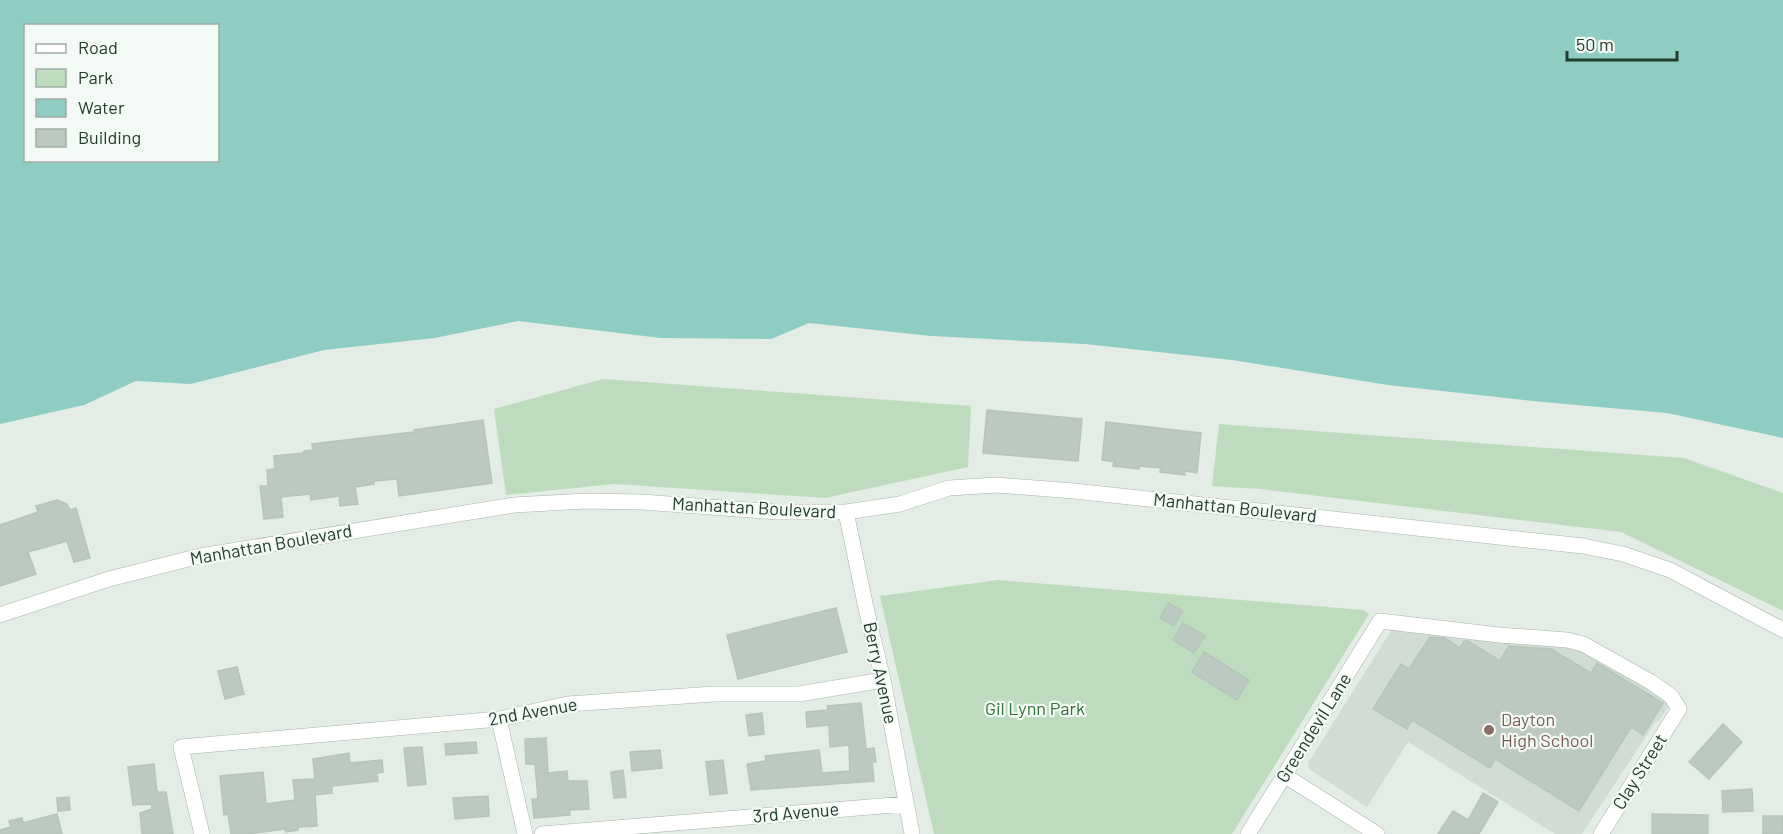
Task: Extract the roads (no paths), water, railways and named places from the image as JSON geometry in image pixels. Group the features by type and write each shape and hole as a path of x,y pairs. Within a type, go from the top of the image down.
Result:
{"street":[{"name":"Manhattan Boulevard","path":"0,615 109,579 200,556 514,505 586,501 642,502 779,512 846,512 900,504 949,488 996,485 1074,491 1583,546 1623,554 1670,570 1783,630"},
{"name":"Berry Avenue","path":"846,512 884,680 912,834"},
{"name":"Greendevil Lane","path":"1248,834 1380,621 1499,636 1567,640 1583,644 1651,682 1671,696 1679,709"},
{"name":"2nd Avenue","path":"202,834 181,747 499,719 568,704 714,694 799,694 884,680"},
{"name":"Clay Street","path":"1601,834 1679,709"},
{"path":"499,719 525,834"},
{"path":"1284,775 1377,834"},
{"name":"3rd Avenue","path":"542,834 906,804"}],"water":[{"path":"0,0 1783,0 1783,438 1667,413 1388,385 1232,360 1085,344 931,336 809,323 771,339 661,338 518,321 435,338 324,350 191,384 136,381 84,405 0,424"}],"place":[{"name":"Dayton High School","path":"1489,730"}],"park label":[{"name":"Gil Lynn Park","path":"1035,709"}]}
